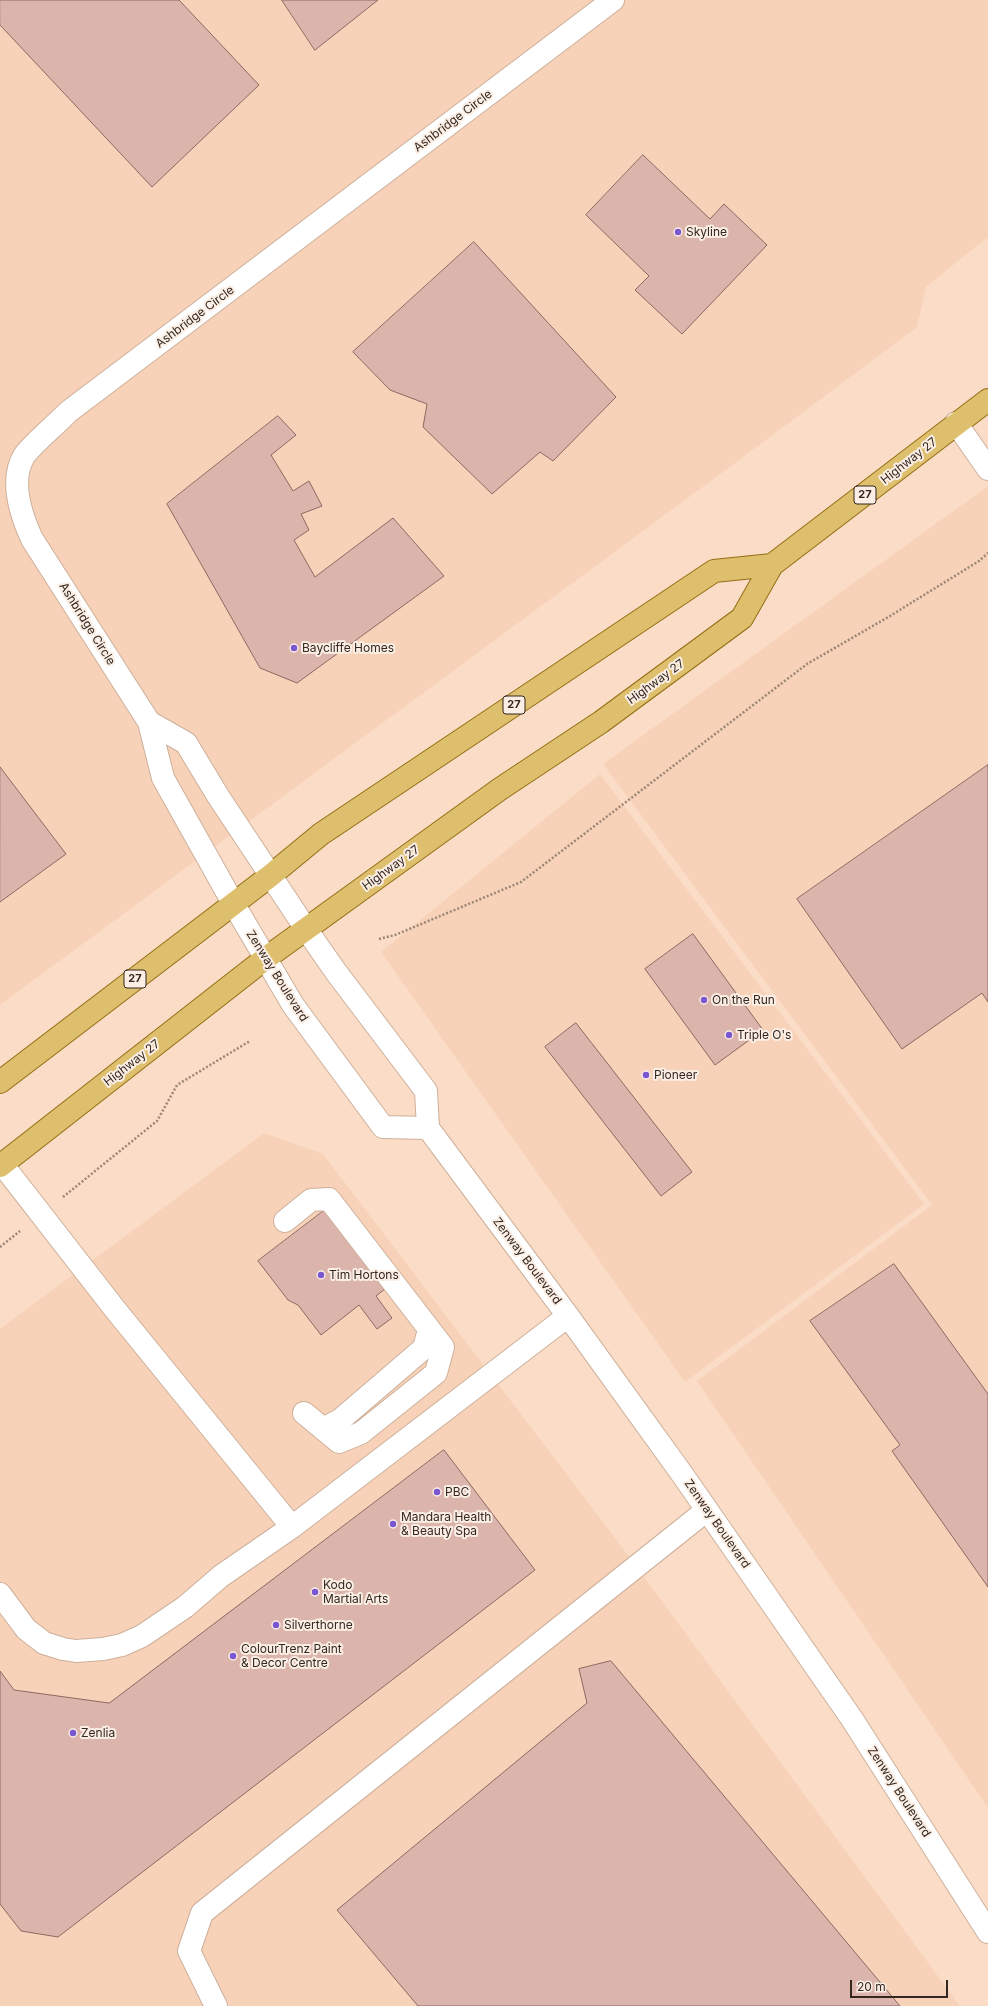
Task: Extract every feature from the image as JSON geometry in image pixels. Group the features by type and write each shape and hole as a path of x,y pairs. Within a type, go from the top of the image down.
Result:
{"main road":[{"name":"Highway 27","path":"1,1165 266,958 500,789 601,722 742,618 772,565 841,514 956,423 988,400"},
{"name":"27","path":"0,1082 270,876 321,834 714,571 772,565"}],"street":[{"name":"Ashbridge Circle","path":"233,903 163,778 149,722 26,528 19,502 17,475 24,456 68,412 613,0"},
{"path":"956,423 988,469"},
{"name":"Ashbridge Circle","path":"149,722 186,743 270,876 306,929"},
{"name":"Zenway Boulevard","path":"233,903 293,1005 383,1127 428,1128 568,1316 707,1510 852,1719 988,1932"},
{"path":"306,929 336,972 426,1091 428,1128"},
{"path":"1,1165 114,1308 292,1527"},
{"path":"285,1221 311,1200 329,1198 442,1347 436,1373 361,1433 339,1442 304,1413"},
{"path":"0,1594 26,1629 44,1643 63,1649 76,1651 122,1645 142,1636 185,1607 221,1576 292,1527 568,1316"},
{"path":"216,2006 189,1950 202,1913 707,1510"}],"path":[{"path":"379,939 395,935 521,882 807,664 890,616 988,554"},
{"path":"0,1247 158,1121 178,1085 250,1041"}],"shaded area":[{"path":"0,0 988,0 988,237 926,287 917,327 719,475 0,1005"},
{"path":"988,486 988,1808 697,1381 932,1205 603,764"},
{"path":"600,774 924,1204 685,1382 381,952"},
{"path":"264,1133 323,1154 622,1547 960,2006 0,2006 0,1329"}],"building":[{"path":"0,0 179,0 259,85 152,187 0,25"},
{"path":"282,0 378,0 315,50"},
{"name":"Skyline","path":"643,155 710,219 724,204 767,245 682,334 635,290 649,276 586,215"},
{"path":"474,242 616,397 553,461 540,452 492,494 423,427 427,404 390,390 353,352"},
{"path":"278,416 296,435 271,455 293,491 309,481 322,506 301,514 309,530 294,540 315,577 393,518 444,576 297,683 260,668 167,504"},
{"path":"988,765 988,1002 982,993 902,1049 797,899"},
{"path":"0,767 66,854 0,902"},
{"name":"On the Run","path":"693,934 763,1030 715,1065 645,969"},
{"path":"576,1023 692,1172 661,1196 545,1047"},
{"name":"Tim Hortons","path":"325,1210 385,1289 376,1296 392,1318 377,1329 359,1305 321,1335 298,1305 288,1300 258,1261"},
{"path":"894,1264 988,1394 988,1587 892,1451 900,1445 810,1321"},
{"path":"444,1450 535,1570 58,1937 21,1931 0,1904 0,1671 14,1690 109,1703"},
{"path":"611,1661 900,2006 418,2006 337,1910 587,1703 579,1669"}],"place":[{"name":"Skyline","path":"678,232"},
{"name":"Baycliffe Homes","path":"294,648"},
{"name":"On the Run","path":"704,1000"},
{"name":"Triple O's","path":"729,1035"},
{"name":"Pioneer","path":"646,1075"},
{"name":"Tim Hortons","path":"321,1275"},
{"name":"PBC","path":"437,1492"},
{"name":"Mandara Health & Beauty Spa","path":"393,1524"},
{"name":"Kodo Martial Arts","path":"315,1592"},
{"name":"Silverthorne","path":"276,1625"},
{"name":"ColourTrenz Paint & Decor Centre","path":"233,1656"},
{"name":"Zenlia","path":"73,1733"}]}
